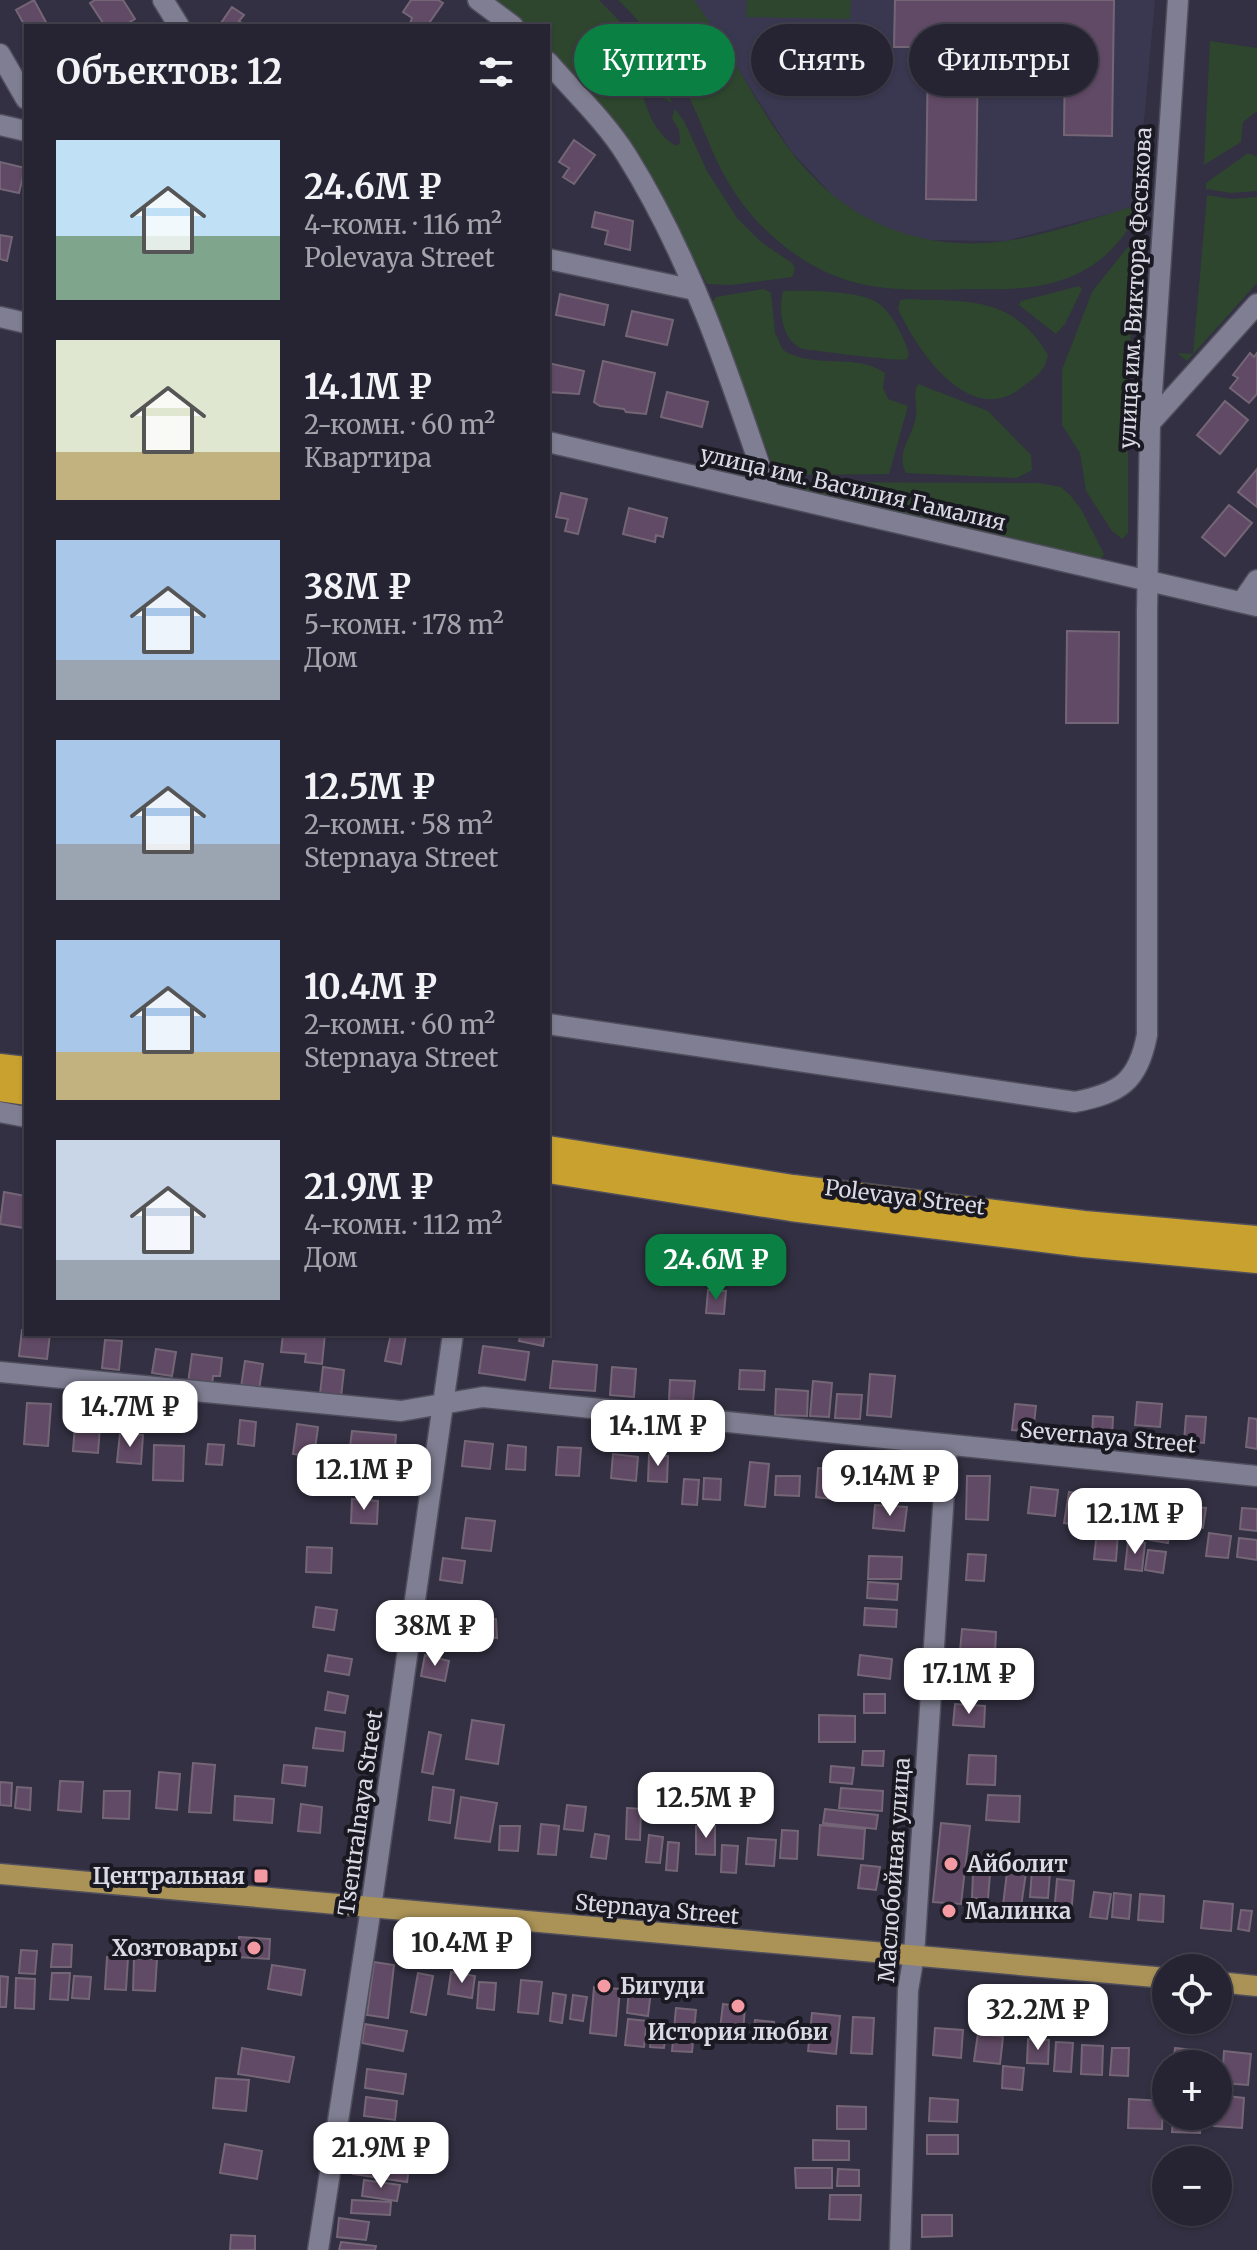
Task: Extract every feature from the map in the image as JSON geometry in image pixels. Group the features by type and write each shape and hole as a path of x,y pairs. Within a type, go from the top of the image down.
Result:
{"highway":[{"path":"0,1066 24,1069"},
{"path":"0,1089 24,1093"},
{"name":"Polevaya Street","path":"550,1148 808,1189 1084,1223 1257,1238"},
{"name":"Polevaya Street","path":"550,1171 806,1211 1083,1245 1257,1261"}],"main road":[{"name":"Stepnaya Street","path":"0,1874 1152,1977"},
{"path":"1232,1983 1257,1986"}],"street":[{"path":"163,0 178,24"},
{"path":"478,0 510,24"},
{"name":"улица им. Виктора Феськова","path":"550,1024 1075,1102 1105,1096 1129,1081 1142,1060 1147,1035 1150,423 1178,0"},
{"path":"0,54 24,96"},
{"path":"550,64 625,153 695,290 709,318 769,493"},
{"path":"0,125 24,131"},
{"path":"550,259 695,290"},
{"path":"1150,423 1257,304"},
{"path":"0,317 24,323"},
{"name":"улица им. Василия Гамалия","path":"550,442 1249,604"},
{"path":"1249,604 1257,580"},
{"path":"0,1112 24,1117"},
{"path":"550,1184 586,1176"},
{"name":"Tsentralnaya Street","path":"318,2250 371,1908 453,1336"},
{"name":"Severnaya Street","path":"0,1372 401,1411 483,1397 1257,1476"},
{"name":"Маслобойная улица","path":"900,2250 908,1990 914,1955 947,1446"}],"shaded area":[{"path":"694,0 1155,0 1142,143 1143,205 1006,241 920,240 872,223 833,196 790,150 755,96 893,96 893,24 751,24 751,89 735,64 735,24 709,24"}],"green space":[{"path":"493,0 599,0 622,24 574,24 574,78 550,51 550,24 522,24"},
{"path":"618,0 694,0 710,24 641,24"},
{"path":"747,0 851,0 850,19 746,17"},
{"path":"1210,41 1257,48 1257,111 1243,122 1241,142 1204,165"},
{"path":"735,64 751,90 751,96 754,96 789,149 810,174 858,212 884,226 913,236 942,242 1006,241 1038,235 1135,206 1137,215 1108,253 1091,266 1053,283 1008,289 904,289 857,283 797,256 748,211 724,175 689,98 735,96"},
{"path":"590,96 643,96 655,126 677,146 680,143 679,130 672,118 675,109 684,121 707,171 737,218 761,242 792,263 795,269 792,277 731,285 707,284 649,176"},
{"path":"670,96 672,103 660,97"},
{"path":"1248,153 1257,157 1257,191 1231,193 1206,189 1206,183"},
{"path":"1207,195 1231,199 1257,197 1257,283 1187,361 1177,353 1193,354"},
{"path":"1137,241 1143,242 1128,358 1128,533 1122,539 1112,531 1086,491 1080,453 1062,425 1062,370 1092,292 1126,249"},
{"path":"1079,286 1082,289 1065,324 1056,334 1019,305 1021,301"},
{"path":"764,289 771,293 775,333 783,350 807,359 861,363 873,367 885,373 883,388 888,399 908,406 889,474 785,475 772,464 712,302 716,297"},
{"path":"783,291 834,292 873,300 886,310 898,328 909,354 907,359 803,349 790,339 783,324"},
{"path":"900,300 969,302 1004,312 1020,321 1034,335 1048,355 1044,366 1021,388 1002,398 983,398 964,391 947,379 918,344 898,309"},
{"path":"918,384 988,411 1031,455 1032,470 1017,478 906,473 902,458 916,416 915,392"},
{"path":"791,482 1038,483 1061,487 1081,509 1104,554 1100,560 787,488"}],"building":[{"path":"34,0 47,24 24,24 16,10"},
{"path":"95,0 123,0 135,19 131,24 104,24 90,3"},
{"path":"411,0 438,0 443,3 428,24 410,24 412,18 403,12"},
{"path":"895,0 1114,0 1112,136 1064,135 1064,96 1098,96 1098,24 909,24 909,47 894,47"},
{"path":"232,7 244,15 239,21 243,24 220,24"},
{"path":"927,96 977,96 976,200 926,199"},
{"path":"574,140 595,155 574,184 563,177 569,168 559,162"},
{"path":"0,162 24,168 19,193 0,189"},
{"path":"595,212 633,221 630,250 605,244 608,231 592,227"},
{"path":"0,235 12,237 7,261 0,259"},
{"path":"560,294 608,305 604,325 556,315"},
{"path":"632,311 673,320 667,345 626,336"},
{"path":"1250,353 1254,357 1257,353 1257,394 1249,403 1230,388 1238,378 1233,375"},
{"path":"603,361 655,373 646,414 600,406 594,402"},
{"path":"550,363 584,371 579,394 550,392"},
{"path":"667,392 708,402 702,427 661,417"},
{"path":"1225,401 1248,420 1220,454 1197,435"},
{"path":"1257,469 1257,507 1238,492"},
{"path":"561,493 587,499 578,534 565,531 568,519 556,517"},
{"path":"1229,505 1252,523 1225,556 1202,537"},
{"path":"629,508 667,518 663,537 656,535 655,542 623,534"},
{"path":"1067,631 1119,632 1118,723 1066,723"},
{"path":"4,1192 24,1196 24,1228 0,1224"},
{"path":"708,1290 726,1291 724,1314 706,1313"},
{"path":"22,1330 24,1336 50,1336 47,1359 19,1356"},
{"path":"283,1336 325,1336 322,1364 305,1362 306,1354 281,1352"},
{"path":"391,1336 406,1336 401,1364 385,1361"},
{"path":"520,1336 545,1336 543,1346 519,1341"},
{"path":"105,1340 122,1341 119,1370 102,1368"},
{"path":"483,1346 529,1352 525,1380 479,1373"},
{"path":"156,1349 176,1352 172,1376 152,1373"},
{"path":"192,1354 222,1358 220,1376 213,1376 212,1386 188,1383"},
{"path":"245,1361 263,1364 259,1390 241,1387"},
{"path":"553,1361 597,1365 595,1391 550,1388"},
{"path":"323,1367 344,1370 341,1397 320,1394"},
{"path":"612,1367 636,1369 634,1397 610,1395"},
{"path":"740,1370 765,1371 764,1390 739,1389"},
{"path":"870,1374 895,1376 891,1417 867,1415"},
{"path":"670,1380 695,1381 693,1401 669,1400"},
{"path":"813,1381 832,1383 829,1417 810,1416"},
{"path":"776,1389 808,1391 807,1416 775,1415"},
{"path":"837,1394 862,1395 860,1419 835,1418"},
{"path":"1137,1402 1162,1404 1160,1427 1135,1425"},
{"path":"27,1403 51,1404 48,1446 24,1444"},
{"path":"1015,1404 1036,1406 1033,1432 1012,1430"},
{"path":"76,1411 101,1413 98,1453 73,1451"},
{"path":"1093,1416 1113,1417 1112,1437 1092,1435"},
{"path":"1186,1416 1206,1417 1204,1443 1184,1441"},
{"path":"1249,1418 1257,1419 1257,1449 1246,1447"},
{"path":"240,1420 256,1422 254,1446 238,1444"},
{"path":"297,1424 318,1427 314,1457 293,1454"},
{"path":"352,1431 396,1435 394,1460 349,1455"},
{"path":"120,1433 143,1435 141,1464 117,1462"},
{"path":"465,1441 493,1444 490,1469 462,1466"},
{"path":"208,1444 224,1445 222,1465 206,1464"},
{"path":"154,1445 184,1446 183,1481 153,1480"},
{"path":"508,1445 526,1447 525,1470 506,1469"},
{"path":"558,1447 581,1448 579,1476 556,1475"},
{"path":"613,1454 638,1457 636,1481 611,1478"},
{"path":"649,1455 668,1456 667,1482 648,1481"},
{"path":"750,1462 769,1464 765,1507 745,1505"},
{"path":"818,1468 842,1470 840,1500 816,1497"},
{"path":"854,1468 878,1469 877,1495 853,1494"},
{"path":"367,1473 392,1476 390,1494 365,1491"},
{"path":"776,1476 800,1476 799,1496 775,1495"},
{"path":"967,1476 990,1476 988,1520 966,1519"},
{"path":"704,1478 721,1479 720,1500 703,1499"},
{"path":"684,1479 699,1480 697,1505 682,1504"},
{"path":"1031,1487 1058,1490 1055,1516 1028,1513"},
{"path":"1069,1492 1095,1496 1091,1526 1064,1523"},
{"path":"352,1499 378,1501 377,1524 351,1523"},
{"path":"1155,1502 1173,1504 1168,1543 1150,1540"},
{"path":"875,1505 907,1507 904,1531 873,1528"},
{"path":"1184,1506 1206,1508 1203,1528 1182,1526"},
{"path":"1242,1508 1257,1509 1257,1531 1240,1529"},
{"path":"466,1518 495,1521 491,1551 462,1548"},
{"path":"1097,1531 1118,1533 1116,1561 1094,1559"},
{"path":"1209,1533 1231,1536 1228,1558 1206,1556"},
{"path":"1239,1538 1257,1540 1257,1560 1237,1557"},
{"path":"1128,1541 1145,1543 1142,1571 1125,1569"},
{"path":"307,1547 332,1548 331,1573 306,1572"},
{"path":"1148,1550 1166,1552 1163,1573 1145,1570"},
{"path":"968,1554 986,1555 984,1581 966,1580"},
{"path":"869,1556 902,1557 901,1579 868,1579"},
{"path":"443,1558 465,1561 462,1583 440,1580"},
{"path":"868,1582 898,1584 897,1600 867,1598"},
{"path":"316,1607 337,1610 334,1630 313,1627"},
{"path":"865,1608 897,1610 896,1627 864,1625"},
{"path":"439,1610 496,1619 497,1638 436,1629"},
{"path":"962,1629 996,1632 995,1654 960,1651"},
{"path":"328,1655 352,1659 349,1675 325,1671"},
{"path":"425,1655 449,1661 445,1681 421,1676"},
{"path":"860,1655 892,1659 890,1679 858,1675"},
{"path":"963,1671 989,1673 987,1697 961,1695"},
{"path":"328,1692 348,1696 345,1713 325,1710"},
{"path":"864,1694 885,1694 885,1713 864,1713"},
{"path":"955,1704 985,1706 984,1727 953,1725"},
{"path":"819,1715 855,1716 855,1742 819,1742"},
{"path":"472,1720 504,1725 498,1764 466,1759"},
{"path":"316,1728 345,1732 343,1751 313,1748"},
{"path":"429,1732 441,1735 433,1774 422,1772"},
{"path":"863,1751 884,1751 883,1766 862,1765"},
{"path":"969,1755 996,1756 995,1785 967,1784"},
{"path":"193,1763 215,1765 211,1813 189,1812"},
{"path":"284,1765 307,1767 305,1786 282,1783"},
{"path":"831,1766 854,1768 852,1784 830,1782"},
{"path":"159,1772 180,1774 177,1810 156,1808"},
{"path":"60,1781 83,1782 81,1812 58,1810"},
{"path":"0,1782 12,1783 11,1806 0,1805"},
{"path":"17,1787 31,1788 30,1810 15,1808"},
{"path":"433,1787 454,1790 450,1823 429,1820"},
{"path":"841,1788 883,1791 882,1811 839,1808"},
{"path":"104,1791 130,1791 129,1819 103,1818"},
{"path":"988,1795 1020,1796 1019,1822 986,1820"},
{"path":"235,1796 274,1799 272,1823 234,1820"},
{"path":"461,1797 497,1803 490,1842 455,1838"},
{"path":"301,1804 322,1807 320,1833 298,1831"},
{"path":"567,1805 586,1807 583,1831 564,1829"},
{"path":"627,1808 641,1809 640,1840 626,1839"},
{"path":"825,1809 878,1815 876,1829 823,1823"},
{"name":"Айболит","path":"941,1823 970,1826 961,1904 933,1902"},
{"path":"541,1824 559,1826 556,1855 538,1854"},
{"path":"820,1825 865,1829 863,1859 818,1855"},
{"path":"500,1826 520,1826 518,1851 499,1850"},
{"path":"696,1826 715,1826 715,1855 696,1854"},
{"path":"782,1830 798,1831 797,1859 780,1858"},
{"path":"595,1834 609,1836 606,1859 591,1857"},
{"path":"649,1835 663,1837 660,1863 646,1862"},
{"path":"748,1838 776,1840 774,1866 746,1864"},
{"path":"668,1842 679,1843 677,1871 666,1870"},
{"path":"722,1845 738,1846 736,1873 721,1872"},
{"path":"1008,1864 1027,1866 1021,1907 1003,1905"},
{"path":"861,1865 880,1867 876,1890 858,1888"},
{"path":"1032,1870 1050,1872 1048,1898 1030,1897"},
{"path":"973,1873 990,1874 988,1899 972,1898"},
{"path":"1057,1879 1074,1881 1071,1915 1054,1913"},
{"path":"1094,1892 1111,1894 1107,1919 1090,1917"},
{"path":"1114,1893 1131,1895 1129,1919 1112,1917"},
{"path":"1140,1894 1164,1896 1163,1922 1138,1920"},
{"path":"1204,1901 1233,1904 1231,1931 1201,1928"},
{"path":"1241,1910 1252,1911 1249,1931 1238,1929"},
{"name":"Хозтовары","path":"239,1937 270,1939 269,1959 238,1957"},
{"path":"53,1944 72,1945 71,1967 51,1967"},
{"path":"21,1950 37,1951 35,1974 19,1973"},
{"path":"107,1957 128,1958 126,1990 105,1989"},
{"path":"134,1958 157,1959 155,1991 133,1990"},
{"path":"374,1962 394,1965 388,2018 367,2015"},
{"path":"272,1965 305,1970 301,1995 268,1989"},
{"path":"451,1972 475,1976 472,1998 448,1994"},
{"path":"52,1973 70,1973 68,2000 50,1999"},
{"path":"418,1973 433,1976 426,2015 411,2012"},
{"path":"0,1976 8,1977 6,2007 0,2007"},
{"path":"74,1976 91,1977 89,1999 72,1998"},
{"path":"16,1978 35,1979 34,2009 15,2008"},
{"path":"521,1980 542,1982 538,2014 518,2012"},
{"path":"479,1982 496,1983 494,2010 477,2008"},
{"path":"594,1987 620,1989 616,2036 590,2033"},
{"path":"629,1989 651,1991 648,2016 627,2013"},
{"path":"553,1993 566,1995 562,2023 550,2021"},
{"path":"573,1995 587,1997 583,2021 570,2019"},
{"path":"723,2004 745,2007 743,2032 720,2029"},
{"path":"676,2008 696,2010 692,2052 672,2051"},
{"path":"812,2013 840,2016 836,2054 808,2051"},
{"path":"853,2017 874,2018 872,2054 851,2053"},
{"path":"628,2019 647,2021 644,2047 625,2045"},
{"path":"755,2020 774,2022 772,2040 753,2038"},
{"path":"653,2021 667,2023 664,2048 650,2047"},
{"path":"365,2024 407,2031 403,2051 362,2043"},
{"path":"935,2028 963,2030 961,2058 933,2055"},
{"path":"978,2033 1003,2037 1000,2064 974,2061"},
{"path":"1028,2039 1049,2040 1048,2064 1027,2063"},
{"path":"1056,2042 1073,2043 1071,2072 1054,2071"},
{"path":"1082,2045 1103,2046 1102,2075 1081,2074"},
{"path":"242,2048 294,2057 289,2082 238,2074"},
{"path":"1112,2048 1129,2048 1128,2076 1110,2075"},
{"path":"1232,2052 1251,2054 1248,2085 1232,2084"},
{"path":"1003,2066 1024,2068 1022,2090 1002,2088"},
{"path":"367,2069 406,2074 403,2094 365,2088"},
{"path":"216,2078 249,2080 246,2111 213,2108"},
{"path":"366,2097 397,2101 395,2120 364,2116"},
{"path":"1232,2097 1244,2098 1242,2128 1232,2127"},
{"path":"930,2098 958,2100 957,2122 929,2121"},
{"path":"1129,2099 1152,2100 1152,2129 1128,2128"},
{"path":"837,2106 866,2107 866,2129 837,2129"},
{"path":"371,2127 400,2130 398,2151 369,2148"},
{"path":"1172,2130 1200,2130 1200,2133"},
{"path":"927,2135 958,2135 958,2154 927,2154"},
{"path":"813,2140 849,2141 849,2160 813,2160"},
{"path":"225,2144 262,2151 257,2179 220,2173"},
{"path":"356,2153 410,2161 407,2182 353,2174"},
{"path":"795,2168 832,2168 832,2188 796,2188"},
{"path":"838,2169 859,2170 859,2186 837,2186"},
{"path":"364,2180 400,2185 397,2201 362,2196"},
{"path":"830,2195 861,2195 860,2220 829,2219"},
{"path":"352,2200 391,2202 390,2215 351,2213"},
{"path":"922,2215 952,2215 952,2236 922,2237"},
{"path":"339,2218 369,2222 366,2240 337,2237"},
{"path":"231,2235 255,2236 255,2250 230,2250"},
{"path":"341,2242 376,2246 375,2250 339,2250"}],"place":[{"name":"Айболит","path":"951,1864"},
{"name":"Центральная","path":"261,1876"},
{"name":"Малинка","path":"949,1911"},
{"name":"Хозтовары","path":"254,1948"},
{"name":"Бигуди","path":"604,1986"},
{"name":"История любви","path":"738,2006"}]}
